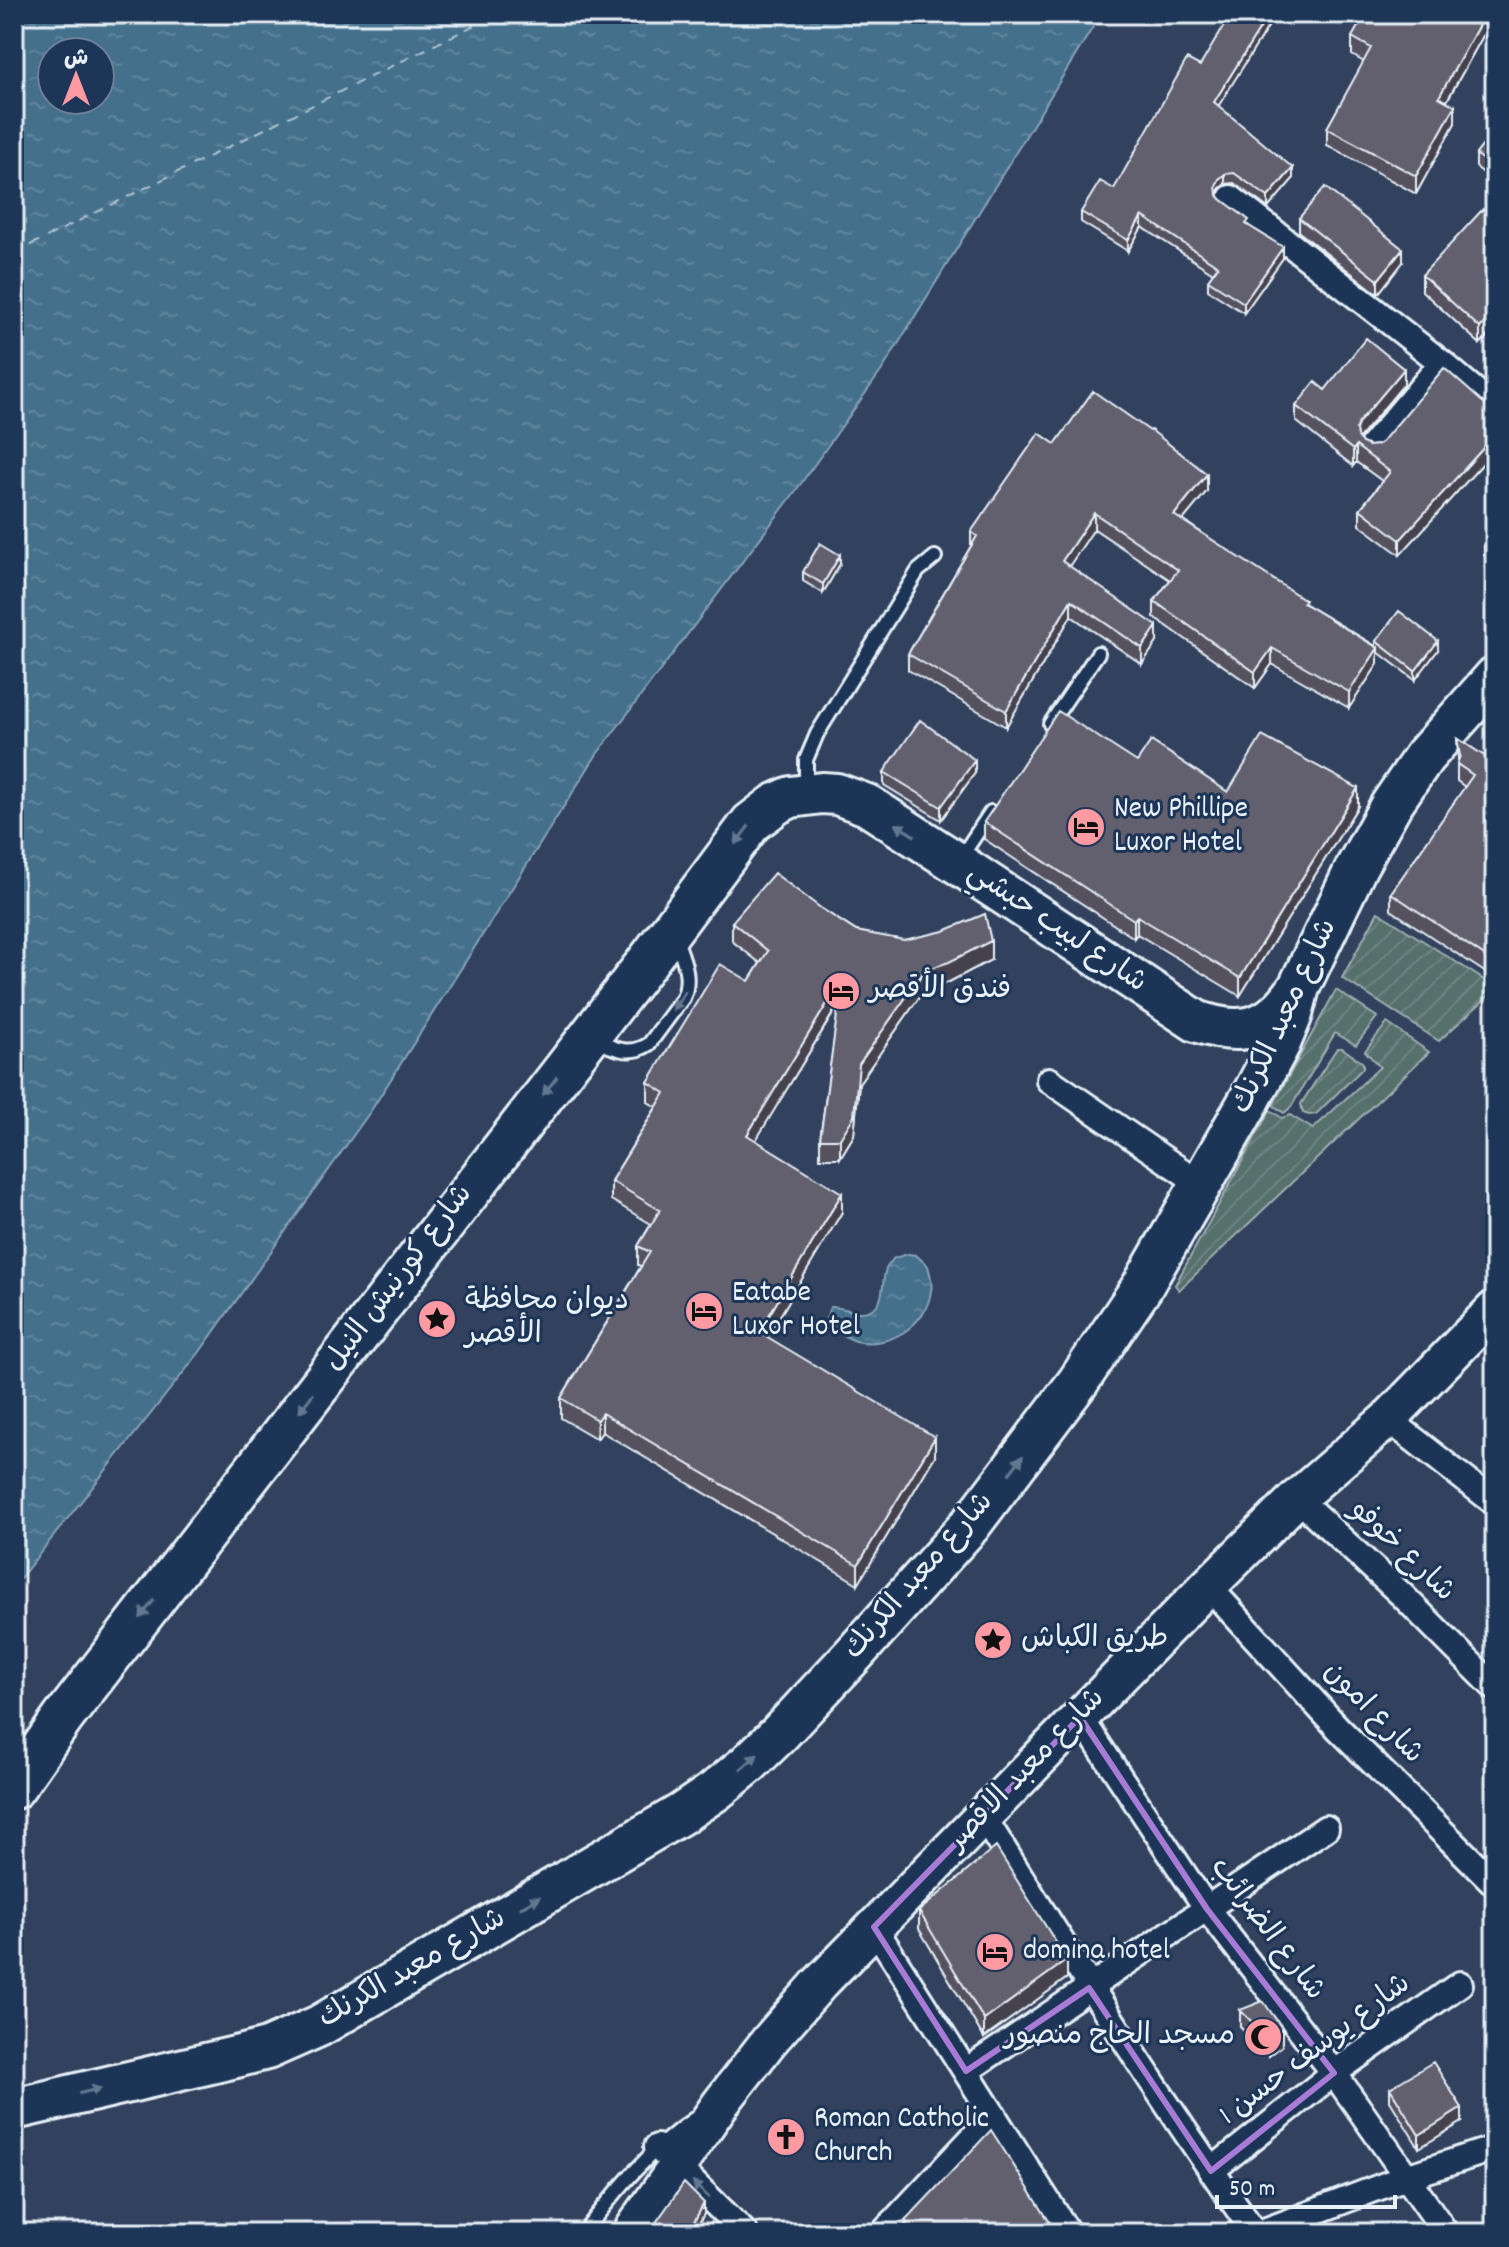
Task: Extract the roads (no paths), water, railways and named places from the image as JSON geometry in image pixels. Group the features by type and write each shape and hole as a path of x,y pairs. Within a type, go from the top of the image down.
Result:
{"main road":[{"name":"شارع معبد الكرنك","path":"14,2109 240,2056 319,2026 681,1814 715,1791 778,1735 971,1524 1113,1333 1202,1185 1280,1043 1299,987 1357,866 1391,805 1424,757 1493,682"},
{"name":"شارع لبيب حبشي","path":"806,794 837,794 867,805 1196,1021 1218,1029 1250,1029 1278,1014 1299,987"},
{"name":"شارع كورنيش النيل","path":"14,1788 63,1718 751,823 776,804 806,794"},
{"path":"1196,1021 1232,1061 1249,1101"},
{"name":"شارع معبد الاقصر","path":"631,2233 667,2157 721,2103 820,1983 1208,1586 1297,1498 1388,1419 1495,1309"}],"street":[{"path":"1231,198 1495,408"},
{"path":"1371,447 1442,363"},
{"path":"1049,1080 1202,1185"},
{"path":"1388,1419 1495,1503"},
{"name":"شارع خوفو","path":"1297,1498 1491,1676"},
{"name":"شارع امون","path":"1208,1586 1338,1728 1495,1884"},
{"name":"شارع الضرائب","path":"1080,1717 1207,1909 1334,2073 1446,2233"},
{"path":"983,1816 1089,1988 1211,2171 1257,2233 1406,2177 1495,2148"},
{"path":"966,2071 1326,1828"},
{"path":"874,1927 1068,2233"},
{"name":"شارع يوسف حسن 1","path":"1211,2171 1334,2073 1460,1984"},
{"path":"883,2233 994,2115"},
{"path":"667,2157 745,2233"}],"lane":[{"path":"806,794 806,760 817,734 918,571 935,557"},
{"path":"1045,732 1098,653"},
{"path":"957,863 1001,797"},
{"path":"587,1038 628,1051 649,1044 686,990 687,973 672,928"},
{"path":"583,2233 634,2170 667,2157"}],"water":[{"path":"14,14 1101,14 882,370 792,496 597,754 372,1109 199,1353 14,1586"},
{"path":"916,1255 928,1266 932,1288 922,1314 904,1332 881,1341 856,1341 826,1319 830,1307 855,1312 871,1310 880,1301 887,1268 894,1258"}],"place":[{"name":"New Phillipe Luxor Hotel","path":"1086,827"},
{"name":"فندق الأقصر","path":"841,991"},
{"name":"Eatabe Luxor Hotel","path":"704,1311"},
{"name":"ديوان محافظة الأقصر","path":"437,1319"},
{"name":"طريق الكباش","path":"993,1640"},
{"name":"domina hotel","path":"995,1952"},
{"name":"مسجد الحاج منصور","path":"1263,2037"},
{"name":"Roman Catholic Church","path":"786,2137"}]}
